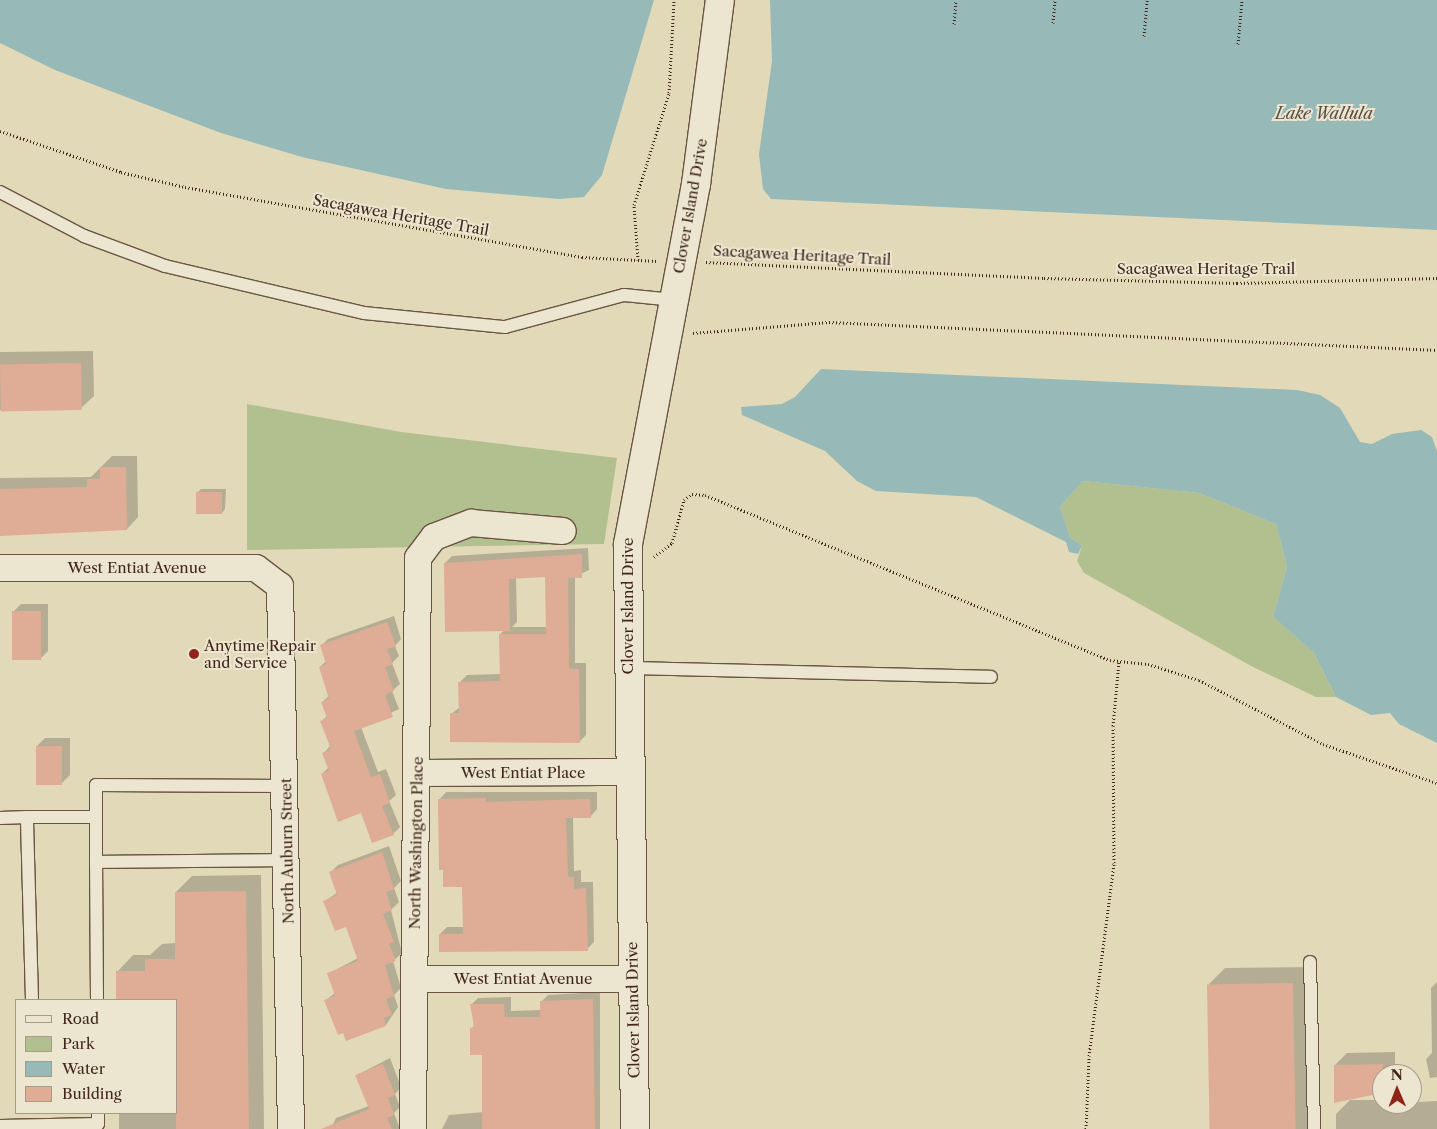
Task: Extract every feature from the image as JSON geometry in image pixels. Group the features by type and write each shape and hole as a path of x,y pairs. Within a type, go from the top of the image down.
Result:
{"street":[{"name":"Clover Island Drive","path":"635,1129 628,772 629,526 696,184 720,0"},
{"name":"North Washington Place","path":"413,1129 418,558 434,538 471,523 562,531"},
{"name":"West Entiat Avenue","path":"0,568 235,567 256,568 273,577"},
{"name":"North Auburn Street","path":"273,577 284,602 291,1129"},
{"name":"West Entiat Place","path":"417,773 628,772"},
{"name":"West Entiat Avenue","path":"414,979 632,979"}],"lane":[{"path":"0,192 84,236 165,266 364,313 505,327 624,295 673,300"},
{"path":"628,668 991,676"},
{"path":"97,999 96,785 286,786"},
{"path":"27,817 32,999"},
{"path":"0,818 96,817"},
{"path":"96,862 287,860"},
{"path":"1310,962 1314,1129"},
{"path":"0,1126 35,1119 98,1124 98,1114"}],"path":[{"path":"638,260 634,205 669,93 674,0"},
{"path":"954,24 956,0"},
{"path":"1053,23 1055,0"},
{"path":"1144,36 1147,0"},
{"path":"1238,44 1242,0"},
{"name":"Sacagawea Heritage Trail","path":"0,131 121,172 185,187 529,249 638,260 1054,279 1237,282 1437,278"},
{"path":"689,332 711,335 829,322 1437,350"},
{"path":"651,557 669,548 687,496 705,495 1119,661 1172,670 1323,744 1437,783"},
{"path":"1086,1129 1089,1056 1114,863 1113,726 1119,661"}],"green space":[{"path":"247,404 401,432 617,458 604,544 247,550"},
{"path":"1083,481 1199,493 1276,524 1287,566 1273,617 1314,653 1336,697 1316,697 1253,667 1084,573 1077,561 1082,546 1070,537 1060,507"}],"water":[{"path":"0,0 654,0 602,175 584,197 559,199 446,189 302,157 221,133 55,70 0,43"},
{"name":"Lake Wallula","path":"770,0 1437,0 1437,230 771,199 763,189 759,154 772,61"},
{"path":"821,369 1297,390 1320,395 1340,408 1360,442 1372,444 1392,434 1421,430 1432,437 1437,451 1437,743 1399,724 1390,713 1371,715 1336,697 1314,653 1273,617 1287,566 1276,524 1199,493 1083,481 1060,507 1070,537 1082,546 1078,554 1069,552 1066,542 976,497 876,491 857,481 825,451 742,415 741,407 782,404 795,397"}],"building":[{"path":"81,363 82,410 1,411 0,364"},
{"path":"100,467 126,467 127,530 0,536 0,489 87,487 87,479 100,479"},
{"path":"196,492 222,492 222,514 196,514"},
{"path":"582,554 582,578 568,578 569,669 579,669 580,743 450,742 450,713 459,713 458,682 500,681 499,634 546,634 545,577 509,579 510,631 445,632 444,563"},
{"path":"12,611 41,611 41,660 12,660"},
{"path":"387,622 396,646 387,649 393,664 385,667 394,691 385,695 393,717 354,731 371,777 380,774 390,803 382,806 394,835 372,843 361,813 338,822 321,774 329,771 322,753 331,749 320,721 327,718 321,702 329,699 319,667 326,664 320,645"},
{"path":"36,746 62,746 62,785 36,785"},
{"path":"486,798 486,802 590,799 591,818 566,818 568,877 574,877 574,889 586,888 588,951 439,952 439,934 463,934 462,887 443,887 443,870 439,870 438,799"},
{"path":"382,852 394,889 386,892 392,910 383,914 394,942 389,944 396,961 385,965 394,996 386,999 392,1015 384,1018 386,1026 346,1041 343,1033 338,1035 324,1000 335,996 327,973 358,961 346,927 335,931 323,901 337,895 329,872"},
{"path":"246,891 249,1129 176,1129 176,1114 178,1114 178,999 116,999 116,971 145,971 145,959 175,959 175,892"},
{"path":"1293,983 1296,1129 1210,1129 1207,985"},
{"path":"593,999 595,1129 482,1129 482,1055 470,1055 470,1028 474,1027 470,1004 504,1004 505,1017 540,1017 540,1001"},
{"path":"383,1064 395,1095 388,1098 394,1115 387,1118 392,1129 321,1129 369,1109 355,1075"},
{"path":"1372,1064 1372,1095 1334,1103 1334,1065"}],"place":[{"name":"Anytime Repair and Service","path":"194,654"}]}
